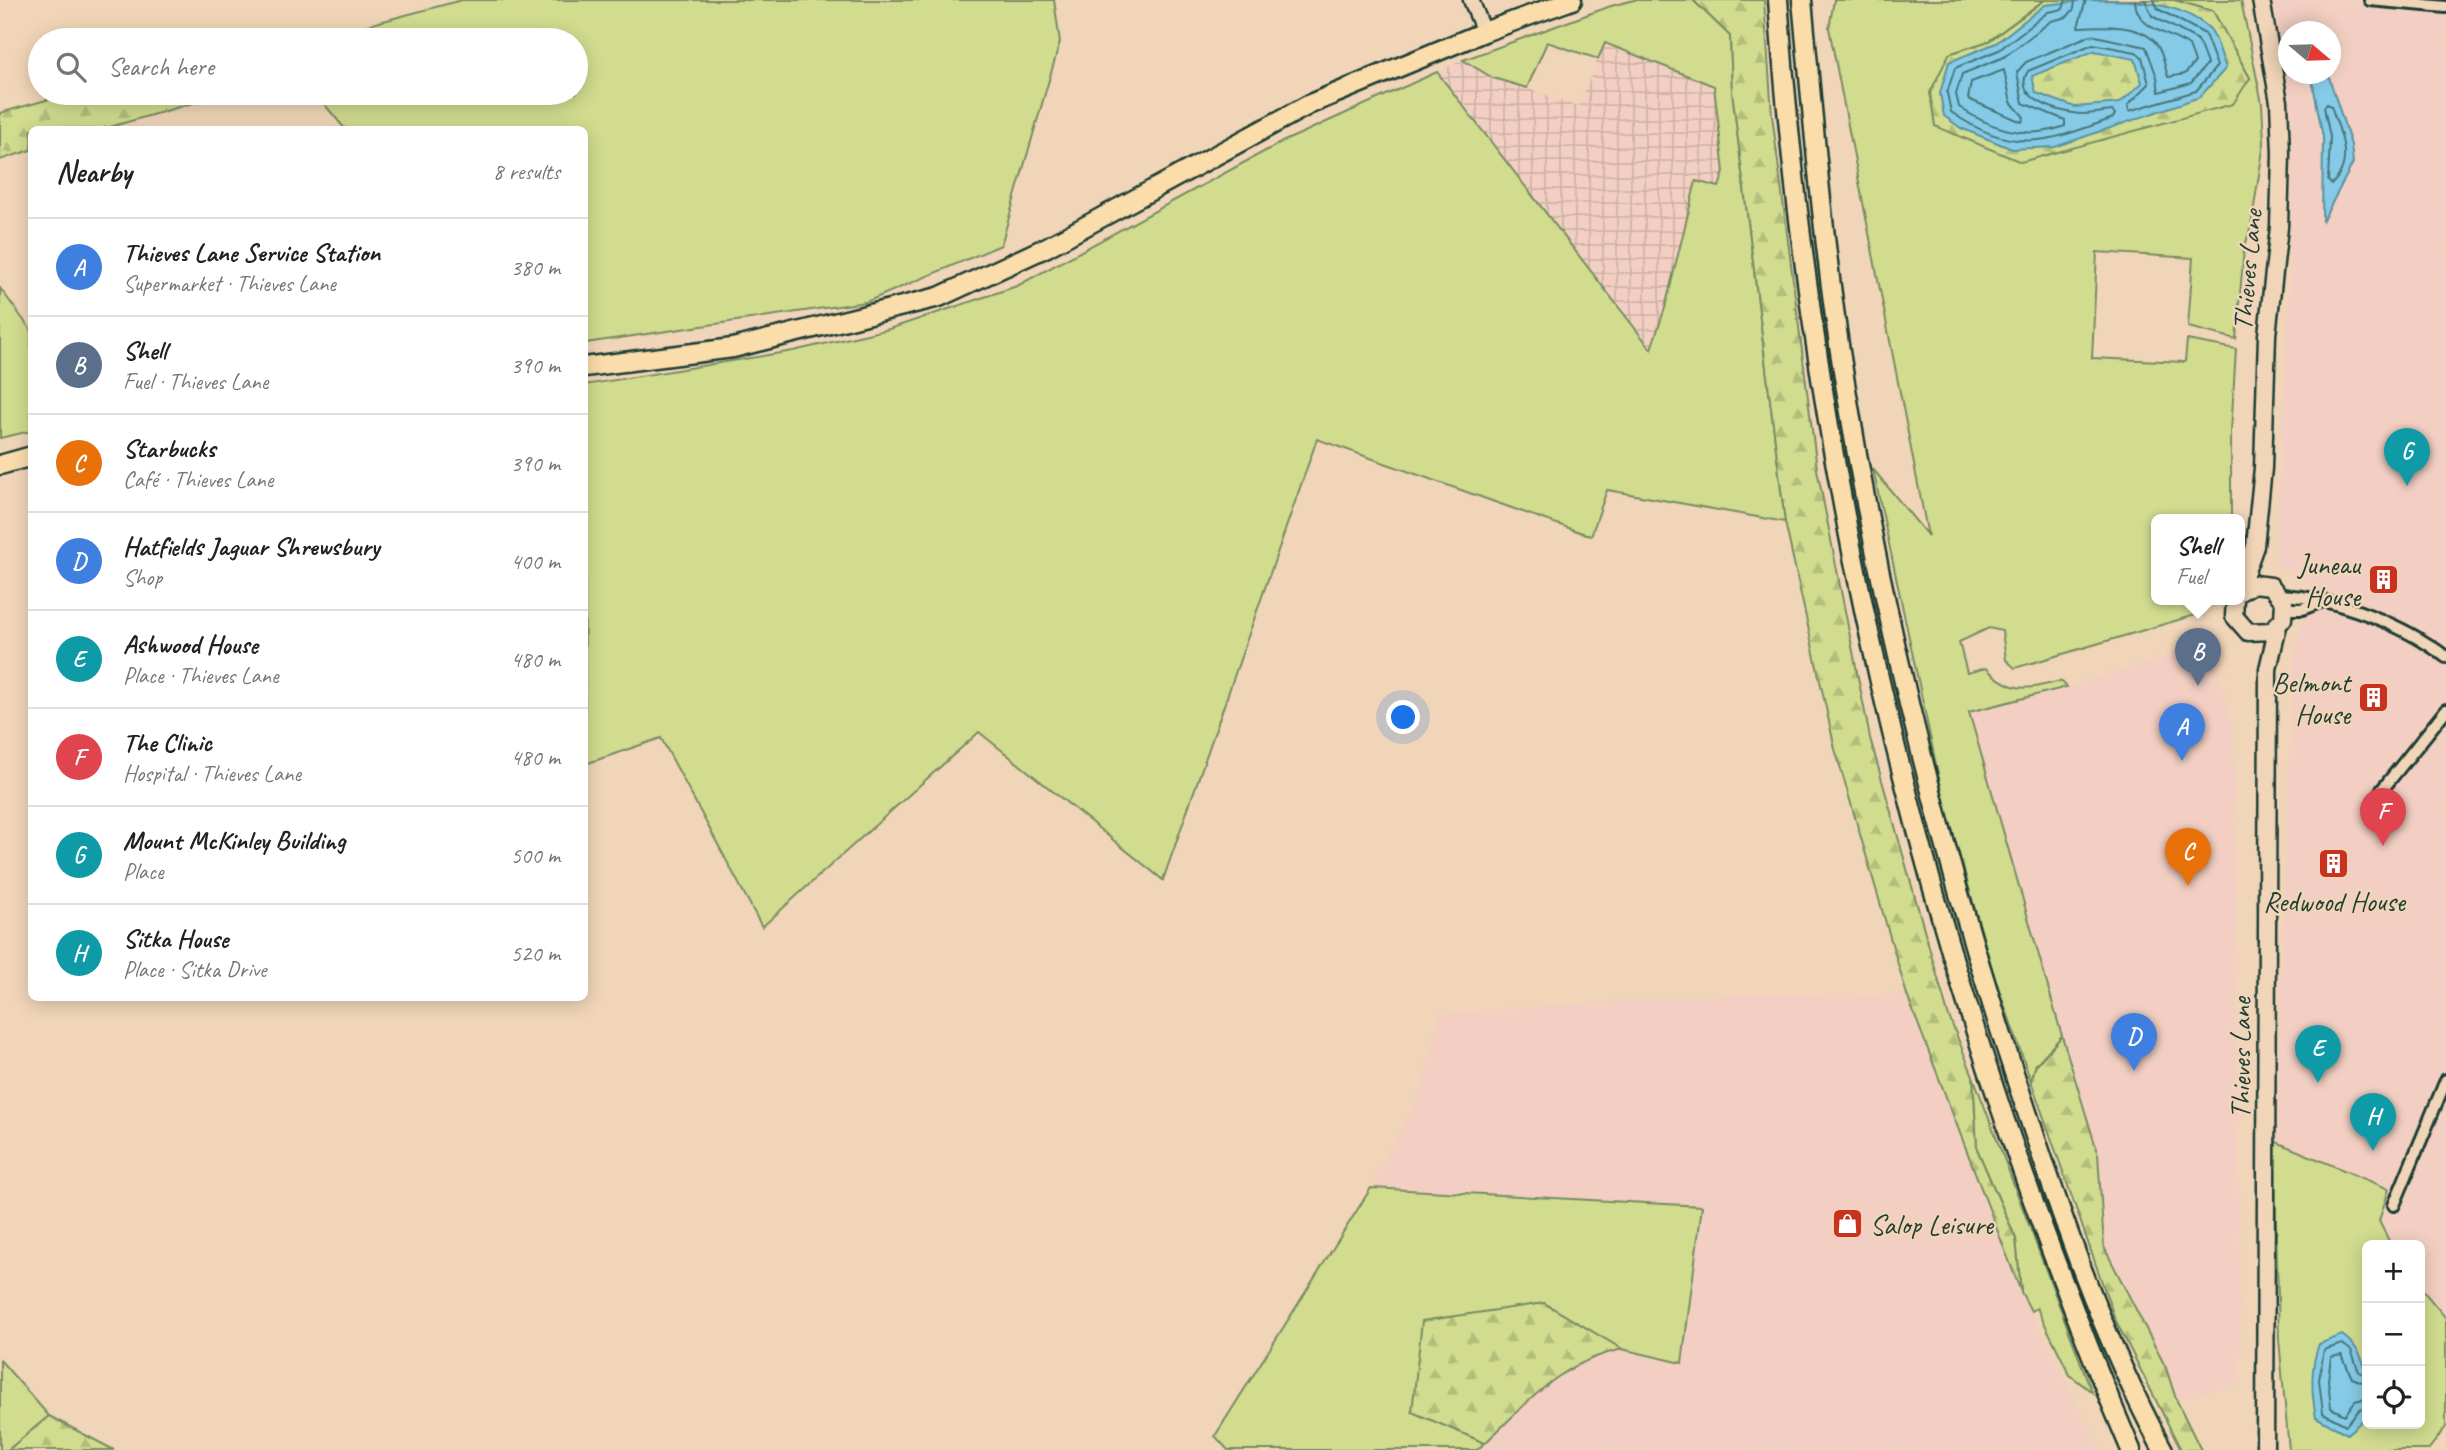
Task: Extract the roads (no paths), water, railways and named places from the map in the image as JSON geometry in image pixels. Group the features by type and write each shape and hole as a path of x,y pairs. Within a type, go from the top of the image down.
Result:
{"highway":[{"path":"588,366 733,348 939,297 1047,247 1310,104 1484,32 1572,0"},
{"path":"1778,0 1795,205 1839,495 1877,674 1925,865 1976,1041 2035,1215 2131,1450"},
{"path":"1802,0 1823,221 1844,380 1900,671 1997,1023 2054,1195 2116,1354 2162,1450"},
{"path":"0,465 28,457"}],"main road":[{"name":"Thieves Lane","path":"2255,546 2263,468 2267,335 2278,227 2281,154 2280,102 2261,0"},
{"path":"2255,546 2265,584 2283,602 2267,669"},
{"path":"2245,575 2255,546"},
{"path":"2245,588 2265,584"},
{"path":"2235,605 2234,616 2248,632 2267,669"},
{"path":"2248,632 2264,634 2278,626"},
{"name":"Thieves Lane","path":"2266,1449 2267,669"}],"street":[{"path":"1471,0 1484,32"},
{"path":"2370,0 2446,7"},
{"path":"2283,602 2302,596 2388,623 2429,643 2446,657"},
{"path":"2381,791 2446,710"},
{"path":"2394,1205 2446,1080"}],"water":[{"path":"2120,0 2152,4 2182,12 2209,28 2217,41 2226,68 2200,97 2055,147 2012,149 1961,128 1944,116 1940,93 1949,62 1996,43 2045,5","holes":["2094,51 2135,59 2142,83 2120,103 2075,107 2036,93 2032,76"]},
{"path":"2313,84 2331,84 2351,145 2353,163 2322,222 2323,137"},
{"path":"2342,1335 2352,1343 2362,1360 2362,1421 2347,1434 2316,1417 2312,1389 2314,1362 2319,1344"}],"place":[{"name":"Mount McKinley Building","path":"2407,486"},
{"name":"Juneau House","path":"2383,580"},
{"name":"Shell","path":"2198,686"},
{"name":"Belmont House","path":"2373,698"},
{"name":"Thieves Lane Service Station","path":"2182,761"},
{"name":"The Clinic","path":"2383,846"},
{"name":"Redwood House","path":"2334,864"},
{"name":"Starbucks","path":"2188,886"},
{"name":"Hatfields Jaguar Shrewsbury","path":"2134,1071"},
{"name":"Ashwood House","path":"2318,1083"},
{"name":"Sitka House","path":"2373,1151"},
{"name":"Salop Leisure","path":"1847,1224"}]}
